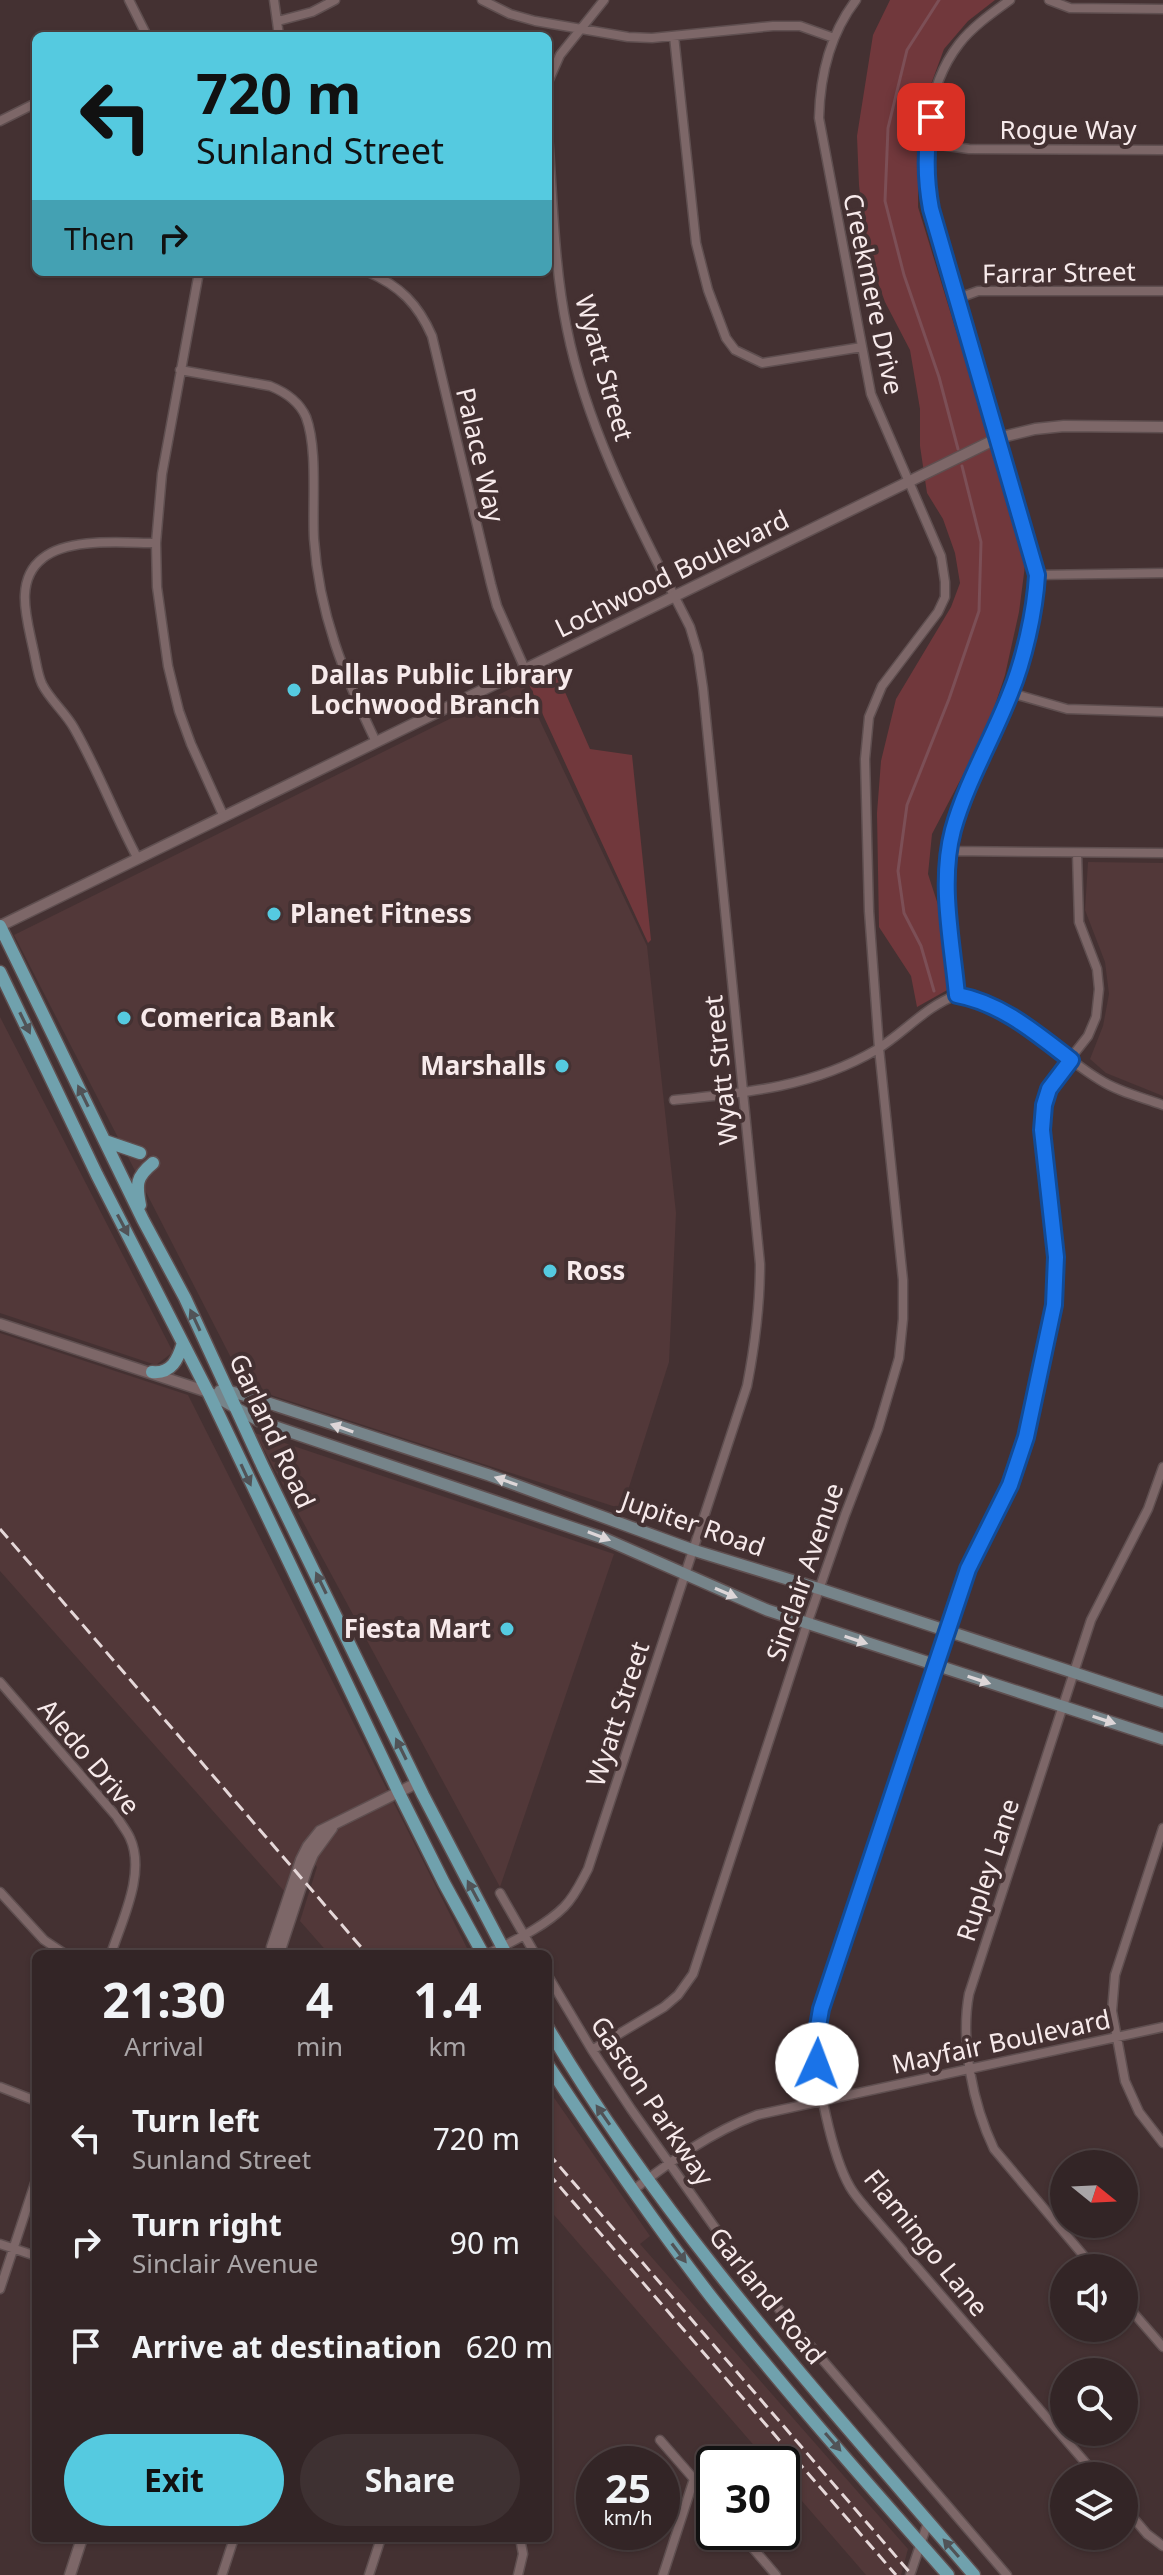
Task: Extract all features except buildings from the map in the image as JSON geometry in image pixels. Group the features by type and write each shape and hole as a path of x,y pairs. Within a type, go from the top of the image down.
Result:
{"main road":[{"name":"Garland Road","path":"0,926 143,1220 185,1298 417,1783 504,1950"},
{"name":"Garland Road","path":"0,972 97,1175 208,1392 399,1793 444,1883 483,1950"},
{"path":"105,1141 140,1153"},
{"path":"143,1220 139,1181 142,1173 153,1163"},
{"path":"152,1372 161,1373 170,1368 183,1343"},
{"name":"Jupiter Road","path":"208,1392 228,1391 568,1503 693,1550 1163,1702"},
{"name":"Jupiter Road","path":"208,1392 261,1422 619,1544 684,1575 807,1624 1163,1739"},
{"path":"387,1443 392,1465"},
{"path":"566,1525 568,1503"},
{"path":"287,1562 306,1553"},
{"path":"349,1688 368,1678"},
{"name":"Garland Road","path":"552,2034 591,2097 686,2231 797,2370 974,2575"},
{"name":"Garland Road","path":"552,2071 632,2191 712,2298 948,2575"},
{"path":"782,2383 797,2370"}],"street":[{"path":"129,0 145,32"},
{"path":"274,0 279,32"},
{"path":"278,21 312,12 335,0"},
{"path":"482,0 522,17 628,37 800,26 834,38"},
{"path":"552,73 560,55 604,0"},
{"name":"Creekmere Drive","path":"856,0 834,38 825,65 819,94 819,118 871,394 941,556 945,582 945,597 938,612 882,686 869,717 865,759 869,911 879,1048"},
{"path":"957,995 947,885 949,851 959,812 1011,693 1027,635 1037,575 931,209 926,179 926,143 942,70 959,43 1010,0"},
{"path":"1049,0 1070,8 1163,9"},
{"path":"674,36 696,243 708,290 726,338 735,350 762,363 862,347"},
{"path":"0,121 32,105"},
{"name":"Rogue Way","path":"926,143 969,149 1163,150"},
{"name":"Wyatt Street","path":"504,1950 565,1906 578,1890 588,1869 747,1386 756,1340 760,1264 698,654 690,627 609,461 591,417 567,330 552,194"},
{"path":"198,276 162,474 156,543 157,587 168,666 179,711 224,817"},
{"name":"Palace Way","path":"376,276 408,297 423,315 432,336 497,606 525,669"},
{"name":"Farrar Street","path":"956,299 978,291 1163,291"},
{"path":"180,370 270,386 296,401 305,415 312,446 314,540 324,606 340,663 376,742"},
{"name":"Lochwood Boulevard","path":"0,926 998,438 1064,426 1163,427"},
{"path":"138,859 74,726 41,681 24,608 25,590 29,576 42,558 60,548 80,544 156,543"},
{"path":"1037,575 1163,573"},
{"path":"1011,693 1067,709 1163,712"},
{"path":"949,851 1163,853"},
{"name":"Flamingo Lane","path":"1077,853 1079,922 1097,969 1099,989 1096,1017 1088,1036 1049,1089 1044,1105 1042,1130 1056,1257 1054,1305 1026,1437 1010,1485 977,1548 946,1631 821,2009 816,2038 824,2100 838,2159 849,2186 1085,2462"},
{"path":"674,1100 781,1087 848,1066 909,1028 934,1005 957,995 989,1004 1011,1016 1117,1089 1163,1105"},
{"name":"Sinclair Avenue","path":"592,2050 664,2007 678,1995 693,1974 807,1624 878,1429 899,1358 903,1280 879,1048"},
{"name":"Jupiter Road","path":"0,1324 208,1392"},
{"name":"Rupley Lane","path":"1082,2254 994,2149 985,2130 964,2032 969,1994 1091,1620 1148,1509 1163,1467"},
{"name":"Aledo Drive","path":"0,1682 117,1817 131,1840 135,1863 132,1888 112,1950"},
{"path":"273,1950 301,1860 320,1831 417,1783"},
{"path":"1163,1828 1115,1975 1112,2011 1125,2081 1139,2112 1163,2143"},
{"path":"0,1892 44,1940 59,1950"},
{"path":"500,1893 533,1950"},
{"name":"Gaston Parkway","path":"552,1983 592,2050 742,2266 1007,2575"},
{"name":"Mayfair Boulevard","path":"632,2191 668,2163 736,2122 757,2115 1163,2027"},
{"path":"0,2087 32,2099"},
{"path":"0,2289 32,2192"},
{"path":"0,2244 32,2255"},
{"path":"1138,2318 1163,2347"},
{"path":"660,2440 696,2481"},
{"path":"663,2575 694,2479"},
{"path":"910,2575 928,2522"},
{"path":"1138,2523 1163,2546"},
{"path":"70,2575 81,2542"},
{"path":"222,2575 233,2542"},
{"path":"369,2575 380,2542"},
{"path":"518,2575 523,2554 521,2542"},
{"path":"754,2550 776,2575"}],"shaded area":[{"path":"890,0 995,0 968,21 944,49 930,87 918,146 918,207 1026,558 1019,612 1005,675 987,729 932,834 928,874 940,911 949,989 917,1007 911,976 879,927 877,813 881,761 896,699 951,607 960,583 955,553 943,519 927,493 920,446 920,409 910,350 885,302 866,249 857,136 873,35"},
{"path":"554,667 590,749 632,755 651,940 648,943 526,678"},
{"path":"522,683 647,946 676,1213 669,1362 622,1509 246,1387 14,935"},
{"path":"1088,862 1163,863 1163,1096 1106,1073 1090,1059 1103,1026 1109,994 1105,962 1085,910"},
{"path":"0,1017 173,1352 156,1365 0,1313"},
{"path":"0,1333 188,1395 468,1950 325,1950 300,1921 317,1867 300,1848 284,1891 0,1571"},
{"path":"255,1433 614,1554 500,1887"},
{"path":"552,2095 650,2236 640,2244 908,2549 901,2575 866,2575 800,2499 800,2446 754,2446 552,2213"}],"waterway":[{"path":"939,0 907,50 888,128 885,201 904,275 939,377 958,449"},
{"path":"934,991 921,946 904,913 898,871 907,805 949,699 979,611 981,542 962,466"}],"railway":[{"path":"0,1529 364,1950"},
{"path":"552,2158 912,2575"},
{"path":"552,2178 896,2575"}],"place":[{"name":"Dallas Public Library Lochwood Branch","path":"294,690"},
{"name":"Planet Fitness","path":"274,914"},
{"name":"Comerica Bank","path":"124,1018"},
{"name":"Marshalls","path":"562,1066"},
{"name":"Ross","path":"550,1271"},
{"name":"Fiesta Mart","path":"507,1629"}],"route":[{"path":"817,2064 816,2038 821,2009 946,1631 977,1548 1010,1485 1026,1437 1054,1305 1056,1257 1042,1130 1044,1105 1049,1089 1071,1060 1011,1016 989,1004 957,995 947,885 949,851 959,812 1011,693 1027,635 1037,575 931,209 926,179 926,143 931,117"}]}
